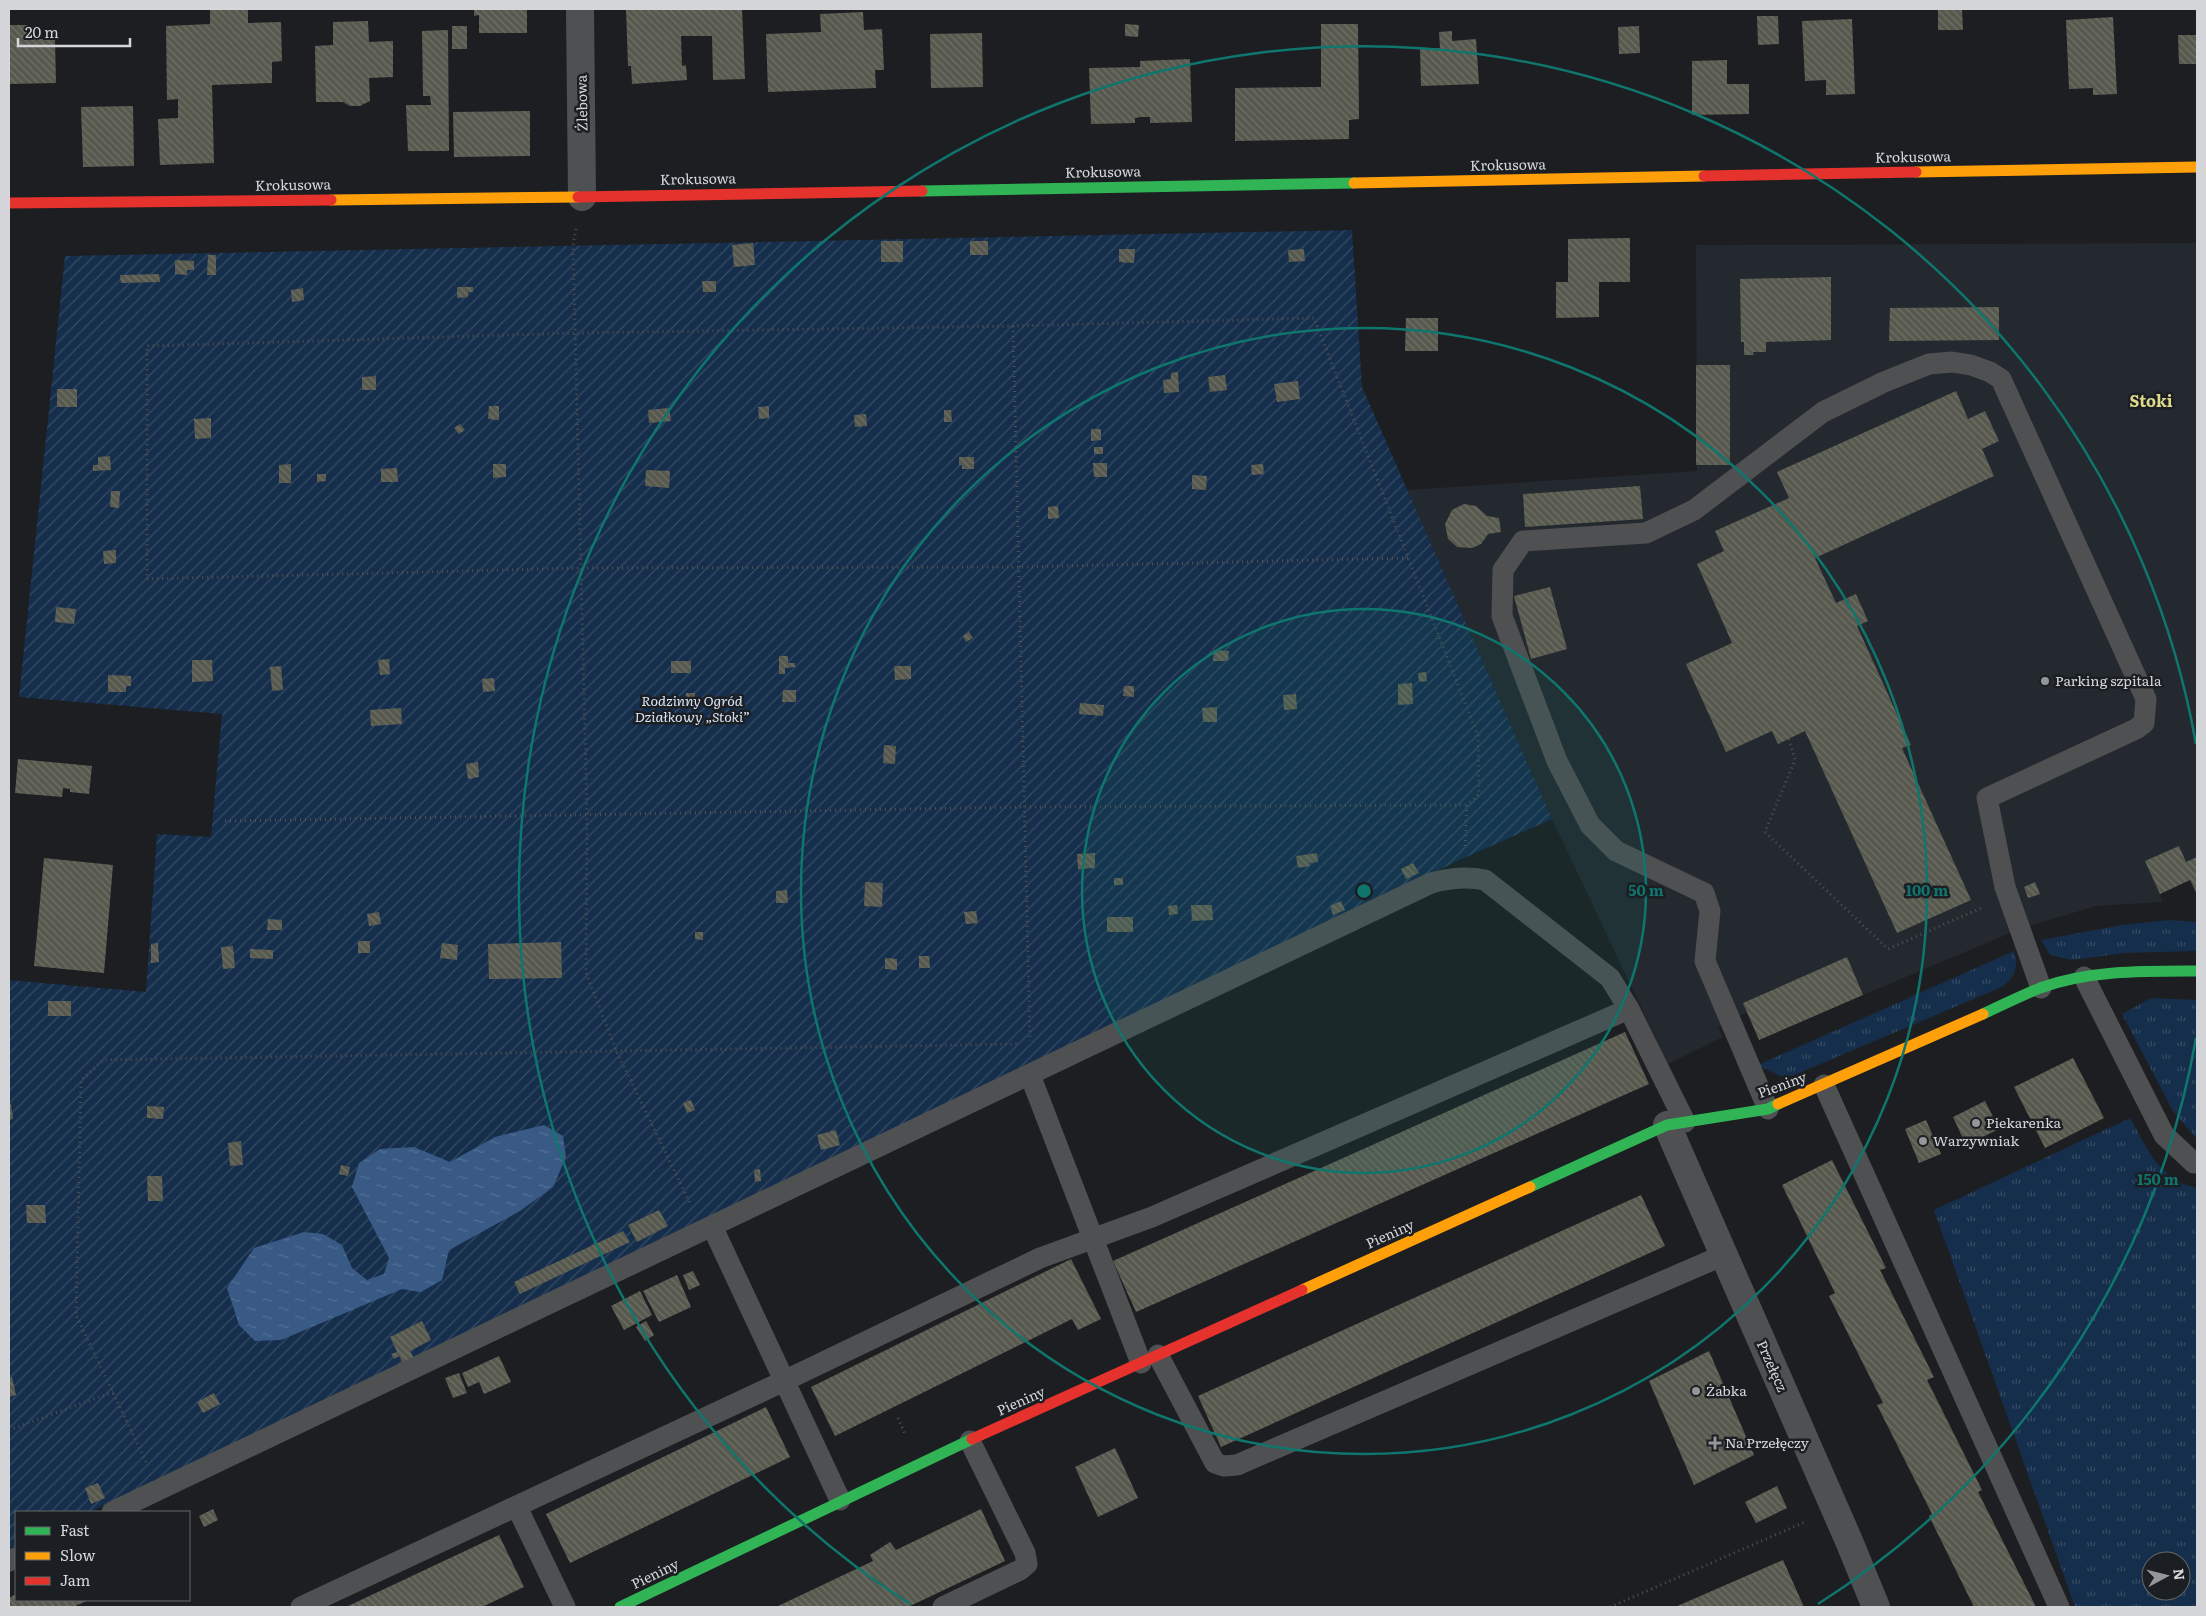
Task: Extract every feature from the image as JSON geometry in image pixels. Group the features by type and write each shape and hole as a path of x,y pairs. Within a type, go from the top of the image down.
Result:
{"street":[{"name":"Żlebowa","path":"580,9 582,196"},
{"name":"Krokusowa","path":"9,203 582,196 2197,167"},
{"name":"Pieniny","path":"620,1607 840,1500 1676,1124 1768,1109 2041,988 2084,977 2132,971 2197,971"},
{"name":"Przełęcz","path":"1676,1124 1724,1255 1835,1508 1876,1607"}],"lane":[{"path":"1768,1109 1705,961 1710,911 1704,893 1616,851 1590,825 1557,761 1502,616 1504,570 1523,541 1646,533 1694,510 1823,412 1884,382 1930,364 1952,362 1971,364 2001,379 2146,699 2144,723 2136,729 1987,798 2008,896 2041,988"},
{"path":"114,1511 1431,883 1466,877 1485,880 1594,963 1610,978 1629,1009 1676,1124"},
{"path":"2084,977 2164,1135 2194,1163 2197,1163"},
{"path":"301,1607 784,1381 1040,1258 1152,1217 1629,1009"},
{"path":"1030,1075 1094,1239 1150,1359 1215,1463 1224,1466 1237,1465 1724,1255"},
{"path":"1824,1085 2059,1607"},
{"path":"708,1228 784,1381 840,1500"},
{"path":"943,1607 1020,1570 1027,1564 1025,1553 970,1441"},
{"path":"516,1507 565,1607"}],"path":[{"path":"582,196 573,245 587,815 586,973 616,1050 708,1228"},
{"path":"225,821 1024,807 1467,805 1479,794 1478,736 1314,318 1014,326 576,333 148,346 147,579 580,568 1018,567 1408,558"},
{"path":"159,1490 76,1315 81,1080 104,1060 1030,1044 1014,326"},
{"path":"1789,739 1795,760 1765,832 1888,950 2008,896"},
{"path":"1466,877 1464,858 1467,805"},
{"path":"9,1430 113,1392"},
{"path":"1610,1607 1835,1508"}],"shaded area":[{"path":"2197,243 2197,894 2190,880 2160,894 2162,902 2096,906 2020,929 1863,995 1847,958 1718,1028 1723,1037 1668,1064 1552,819 1406,490 1697,471 1696,245"}],"green space":[{"name":"Rodzinny Ogród Działkowy „Stoki”","path":"1352,230 1362,387 1552,819 1464,858 92,1511 15,1511 15,1547 9,1550 9,980 146,992 157,834 211,837 222,714 19,697 65,256"},
{"path":"2169,920 2197,922 2197,951 2124,953 2072,960 2050,955 2041,940 2122,925"},
{"path":"2014,951 2015,971 2002,987 1792,1076 1780,1076 1758,1065"},
{"path":"2151,998 2197,1000 2197,1139 2173,1111 2122,1014"},
{"path":"2130,1118 2149,1152 2164,1171 2184,1184 2197,1188 2197,1607 2075,1607 1934,1210"}],"water":[{"path":"544,1125 563,1136 566,1157 553,1187 520,1211 449,1250 442,1280 421,1292 402,1289 281,1340 255,1341 239,1325 227,1288 254,1248 304,1232 323,1234 342,1245 352,1268 367,1280 384,1274 389,1258 352,1187 359,1163 380,1149 414,1147 450,1162 495,1137"}],"building":[{"path":"210,9 248,9 248,23 281,22 282,61 272,62 272,83 212,85 214,163 160,165 158,119 178,118 178,99 167,100 166,26 210,24"},
{"path":"474,9 527,9 527,33 479,33 479,15 474,16"},
{"path":"626,9 742,9 745,79 713,80 712,36 681,36 682,66 686,65 687,80 632,84 631,66 628,66"},
{"path":"1938,9 1962,9 1963,30 1938,30"},
{"path":"863,12 864,30 882,29 884,70 875,70 876,88 768,92 766,34 821,32 820,14"},
{"path":"1757,16 1778,16 1779,44 1758,45"},
{"path":"2113,17 2117,94 2093,95 2093,88 2069,89 2066,20"},
{"path":"1852,19 1855,94 1826,95 1826,80 1805,81 1802,21"},
{"path":"368,21 369,42 393,41 393,77 369,78 370,101 360,106 350,106 343,102 316,102 315,46 333,45 333,22"},
{"path":"1125,24 1139,25 1138,37 1125,36"},
{"path":"1321,24 1358,24 1359,119 1349,120 1349,139 1235,141 1235,88 1321,87"},
{"path":"9,25 28,25 28,39 55,39 56,83 9,84"},
{"path":"452,26 467,26 467,49 452,49"},
{"path":"1639,26 1640,53 1619,54 1618,27"},
{"path":"448,30 449,151 408,151 406,105 431,105 430,96 423,96 422,31"},
{"path":"1452,31 1452,41 1476,39 1479,84 1421,86 1420,49 1440,48 1439,32"},
{"path":"982,33 983,87 931,88 930,34"},
{"path":"2178,35 2196,35 2196,64 2179,64"},
{"path":"1190,59 1192,122 1150,123 1150,117 1141,117 1135,118 1135,123 1091,124 1089,68 1140,67 1140,61"},
{"path":"1727,60 1727,84 1749,84 1749,114 1692,115 1692,61"},
{"path":"133,106 134,166 83,167 81,107"},
{"path":"530,111 530,156 454,157 453,112"},
{"path":"1630,238 1630,282 1599,282 1599,317 1556,318 1556,282 1568,282 1568,239"},
{"path":"881,241 903,241 903,262 881,262"},
{"path":"970,241 988,241 988,255 970,255"},
{"path":"753,243 755,265 734,267 732,245"},
{"path":"1119,249 1135,249 1134,263 1119,262"},
{"path":"1304,249 1305,261 1289,262 1288,250"},
{"path":"208,255 216,255 216,275 207,275"},
{"path":"175,260 194,261 194,270 187,270 187,275 175,274"},
{"path":"159,274 160,282 121,283 120,275"},
{"path":"1831,277 1831,340 1766,342 1766,352 1753,352 1754,355 1744,355 1744,342 1741,342 1740,279"},
{"path":"702,281 716,281 716,292 703,292"},
{"path":"457,287 473,287 473,292 468,292 468,297 457,298"},
{"path":"303,288 304,300 292,302 291,290"},
{"path":"1999,307 1999,340 1889,341 1890,308"},
{"path":"1406,318 1438,318 1438,351 1405,351"},
{"path":"1696,365 1730,365 1730,465 1696,465"},
{"path":"1178,372 1179,392 1164,393 1163,380 1171,379 1171,373"},
{"path":"1225,375 1227,390 1210,392 1208,377"},
{"path":"376,376 376,390 362,390 362,377"},
{"path":"1298,381 1300,399 1277,402 1274,384"},
{"path":"57,389 77,389 77,407 57,407"},
{"path":"1956,391 1968,419 1985,411 1999,441 1982,449 1994,476 1815,558 1836,603 1856,594 1868,621 1857,626 1911,745 1902,748 1971,900 1897,933 1805,731 1778,744 1772,731 1726,752 1686,664 1732,643 1697,564 1724,551 1715,531 1789,498 1777,472"},
{"path":"489,406 499,406 499,420 488,419"},
{"path":"769,406 769,418 759,419 758,407"},
{"path":"669,408 671,421 649,423 648,410"},
{"path":"944,410 951,410 952,422 944,422"},
{"path":"866,414 867,426 855,427 854,415"},
{"path":"211,418 211,438 195,439 194,419"},
{"path":"460,424 465,430 459,434 454,428"},
{"path":"1091,429 1101,429 1101,440 1091,441"},
{"path":"1094,447 1103,447 1103,454 1094,454"},
{"path":"110,456 111,470 93,471 93,465 98,465 98,457"},
{"path":"959,457 974,457 974,469 962,469 962,465 959,465"},
{"path":"1093,463 1107,463 1107,477 1094,477"},
{"path":"291,464 291,483 279,483 279,465"},
{"path":"493,464 506,464 506,477 493,478"},
{"path":"1263,464 1264,474 1252,475 1251,465"},
{"path":"397,468 398,482 381,482 381,469"},
{"path":"646,470 670,471 669,488 645,486"},
{"path":"317,474 326,474 326,481 317,482"},
{"path":"1192,475 1207,476 1206,490 1192,489"},
{"path":"1640,486 1643,519 1525,527 1523,494"},
{"path":"111,491 120,491 119,508 110,507"},
{"path":"1464,504 1476,506 1487,516 1499,518 1501,532 1488,534 1481,544 1472,548 1457,547 1448,539 1445,524 1452,510"},
{"path":"1058,506 1059,518 1048,519 1048,507"},
{"path":"116,550 116,563 104,564 103,551"},
{"path":"1550,587 1567,649 1531,659 1514,596"},
{"path":"56,607 76,609 74,624 55,622"},
{"path":"969,632 973,638 966,642 963,636"},
{"path":"1214,650 1229,651 1228,661 1213,661"},
{"path":"779,656 788,656 788,663 795,663 795,667 785,668 785,674 779,674"},
{"path":"389,659 390,674 380,675 378,660"},
{"path":"192,660 212,660 213,681 192,682"},
{"path":"671,661 691,661 691,673 671,673"},
{"path":"281,666 283,690 272,691 270,667"},
{"path":"894,666 911,666 911,679 895,680"},
{"path":"1426,672 1427,681 1419,682 1418,673"},
{"path":"108,675 131,676 131,686 126,686 126,692 108,692"},
{"path":"494,678 495,691 483,692 482,679"},
{"path":"1412,683 1413,704 1398,705 1398,684"},
{"path":"1124,686 1134,686 1134,697 1123,696"},
{"path":"783,690 796,690 796,702 782,702"},
{"path":"686,693 695,693 694,707 685,706"},
{"path":"1296,694 1297,709 1284,710 1283,695"},
{"path":"1080,703 1104,705 1103,716 1079,714"},
{"path":"1217,707 1217,722 1203,722 1202,708"},
{"path":"401,708 402,724 371,726 370,710"},
{"path":"884,745 896,746 895,764 883,763"},
{"path":"18,759 92,766 89,794 70,792 70,789 63,788 62,797 15,793"},
{"path":"478,762 479,777 468,779 466,764"},
{"path":"2179,846 2186,862 2197,857 2197,894 2190,880 2160,894 2145,861"},
{"path":"1095,853 1095,868 1078,869 1077,854"},
{"path":"1317,853 1318,862 1309,863 1310,866 1298,868 1296,856"},
{"path":"44,858 113,865 104,973 34,966"},
{"path":"1413,863 1419,873 1406,879 1401,869"},
{"path":"1114,878 1123,878 1123,885 1114,885"},
{"path":"865,882 883,883 882,907 864,906"},
{"path":"2035,882 2040,894 2028,898 2024,887"},
{"path":"787,890 788,903 776,903 776,891"},
{"path":"1341,901 1345,910 1333,915 1330,906"},
{"path":"1177,905 1178,914 1169,915 1168,906"},
{"path":"1191,905 1212,905 1213,920 1192,921"},
{"path":"976,911 978,923 966,924 964,912"},
{"path":"379,912 381,924 369,926 367,914"},
{"path":"1107,917 1133,917 1133,932 1107,932"},
{"path":"268,919 282,920 282,930 267,930"},
{"path":"695,932 703,932 703,940 695,939"},
{"path":"358,941 370,941 370,953 358,953"},
{"path":"561,942 562,978 489,979 488,944"},
{"path":"158,943 159,962 151,963 151,944"},
{"path":"442,943 458,945 457,960 440,958"},
{"path":"233,946 235,968 223,969 221,947"},
{"path":"250,949 273,950 273,959 250,958"},
{"path":"919,956 929,956 930,968 919,968"},
{"path":"1847,957 1863,995 1759,1040 1743,1003"},
{"path":"885,958 897,959 897,970 885,969"},
{"path":"48,1001 71,1001 71,1016 48,1016"},
{"path":"1625,1032 1649,1084 1136,1312 1113,1261"},
{"path":"2073,1058 2104,1118 2045,1148 2014,1087"},
{"path":"691,1100 695,1110 687,1113 683,1103"},
{"name":"Piekarenka","path":"1985,1101 1999,1129 1966,1145 1953,1117"},
{"path":"11,1104 13,1119 9,1120 9,1105"},
{"path":"147,1106 164,1107 163,1119 147,1118"},
{"name":"Warzywniak","path":"1926,1120 1941,1154 1919,1163 1905,1129"},
{"path":"836,1130 840,1145 821,1150 817,1135"},
{"path":"241,1141 243,1165 230,1166 228,1143"},
{"path":"1832,1160 1886,1268 1880,1270 1934,1377 1927,1380 1982,1490 1978,1492 2036,1607 1974,1607 1929,1516 1932,1514 1877,1405 1883,1403 1829,1296 1835,1293 1782,1185"},
{"path":"341,1165 350,1167 348,1176 339,1174"},
{"path":"760,1169 761,1181 755,1182 754,1170"},
{"path":"147,1176 162,1176 163,1201 148,1201"},
{"path":"1641,1195 1665,1246 1221,1447 1198,1396"},
{"path":"26,1205 45,1205 46,1223 27,1223"},
{"path":"659,1210 668,1226 637,1242 628,1225"},
{"path":"623,1231 630,1242 520,1294 514,1282"},
{"path":"1071,1259 1101,1319 1078,1330 1072,1319 835,1436 811,1387"},
{"path":"693,1271 700,1285 689,1290 683,1275"},
{"path":"677,1275 691,1307 659,1322 643,1291"},
{"path":"640,1291 652,1315 624,1330 611,1306"},
{"path":"422,1321 431,1340 410,1351 414,1358 403,1363 399,1356 394,1359 391,1354 397,1352 390,1337"},
{"path":"646,1321 654,1335 645,1341 636,1327"},
{"path":"1709,1351 1754,1455 1694,1485 1649,1381"},
{"path":"499,1356 511,1382 484,1394 479,1382 468,1387 462,1373"},
{"path":"459,1373 467,1393 453,1398 445,1378"},
{"path":"12,1377 16,1395 9,1397 9,1378"},
{"path":"214,1393 220,1404 203,1413 197,1402"},
{"path":"766,1407 790,1457 570,1563 546,1514"},
{"path":"1115,1448 1138,1498 1098,1517 1075,1467"},
{"path":"98,1483 105,1498 91,1504 85,1488"},
{"path":"1777,1486 1787,1508 1756,1523 1745,1502"},
{"path":"213,1509 218,1520 204,1527 199,1516"},
{"path":"981,1509 1005,1561 908,1607 776,1607 873,1561 870,1555 890,1542 896,1550"},
{"path":"499,1535 524,1587 482,1607 346,1607"},
{"path":"1783,1560 1804,1607 1675,1607"},
{"path":"15,1595 15,1601 87,1601 73,1607 9,1607 9,1598"}],"traffic: fast":[{"path":"922,191 1354,183"},
{"path":"1983,1014 2040,988 2078,978 2118,973 2197,971"},
{"path":"1530,1187 1667,1125 1768,1109 1778,1104"},
{"path":"620,1607 972,1439"}],"traffic: slow":[{"path":"1916,172 2197,167"},
{"path":"1354,183 1704,176"},
{"path":"331,200 578,197"},
{"path":"1778,1104 1983,1014"},
{"path":"1302,1290 1530,1187"}],"traffic: jam":[{"path":"1704,176 1916,172"},
{"path":"578,197 922,191"},
{"path":"9,203 331,200"},
{"path":"972,1439 1302,1290"}],"place":[{"name":"Parking szpitala","path":"2045,681"},
{"name":"Piekarenka","path":"1976,1123"},
{"name":"Warzywniak","path":"1923,1141"},
{"name":"Żabka","path":"1696,1391"},
{"name":"Na Przełęczy","path":"1715,1443"}],"district":[{"name":"Stoki","path":"2151,401"}]}
